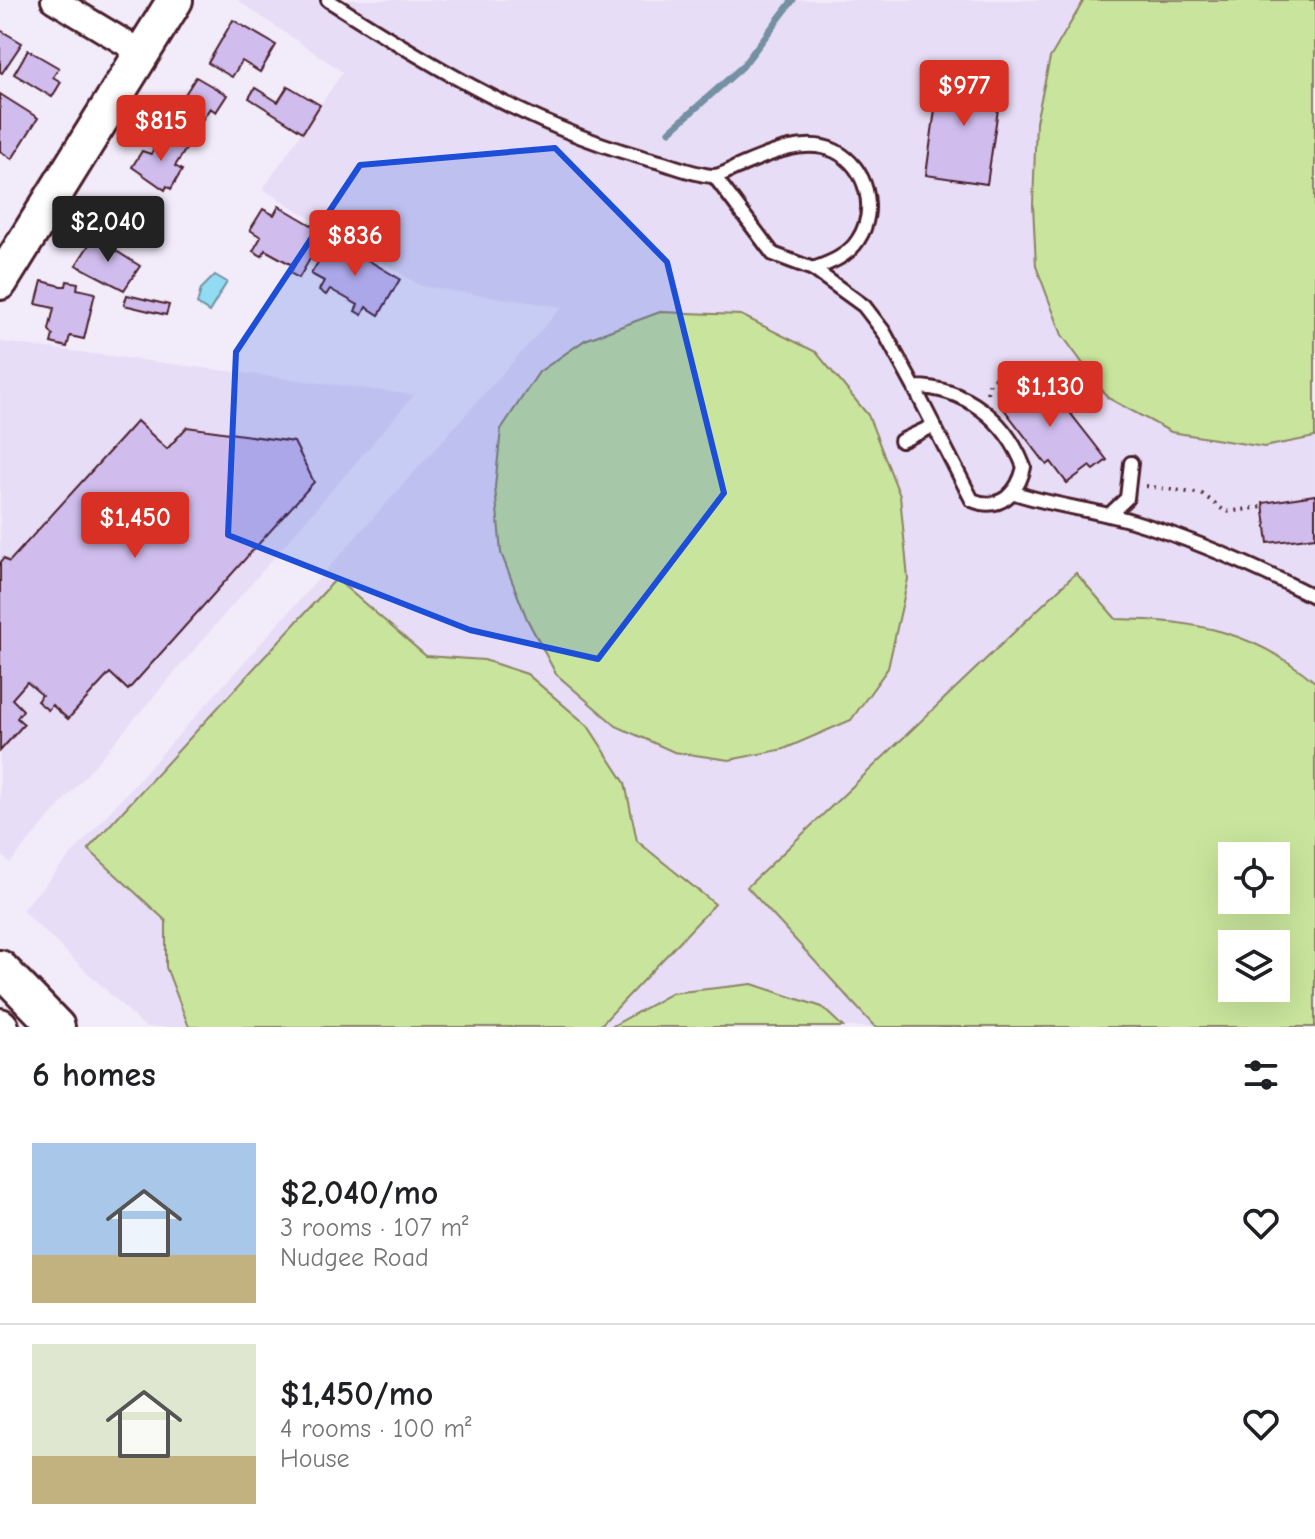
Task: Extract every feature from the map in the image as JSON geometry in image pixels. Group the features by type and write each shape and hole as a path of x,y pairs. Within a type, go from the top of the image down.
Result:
{"main road":[{"path":"0,282 175,0"},
{"path":"0,968 57,1027"}],"street":[{"path":"54,0 142,53"}],"lane":[{"path":"328,0 424,61 533,116 614,150 715,177 790,148 833,150 850,163 862,179 869,198 866,223 858,241 845,254 813,269"},
{"path":"715,177 773,254 813,269 864,306 884,332 972,500 984,505 1001,503 1020,486 1024,467 995,420 961,396 935,387 914,387"},
{"path":"901,441 933,426"},
{"path":"1109,515 1127,498 1131,463"},
{"path":"1012,492 1041,503 1109,515 1260,570 1315,597"}],"path":[{"path":"990,382 1000,374 1007,382"},
{"path":"1129,481 1158,489 1202,494 1226,512 1263,507"}],"highlighted area":[{"path":"555,148 667,262 724,493 598,659 470,630 228,535 236,352 360,165"}],"shaded area":[{"path":"237,0 1315,0 1315,1027 145,1027 22,910 562,307 421,286 263,189 343,72"},
{"path":"0,342 414,395 10,863 0,854"}],"green space":[{"path":"1084,0 1315,0 1315,437 1264,447 1171,432 1108,398 1062,335 1036,266 1033,205 1036,122 1050,58"},
{"path":"660,312 741,315 816,352 868,415 900,496 908,579 888,668 851,720 784,749 729,760 674,752 616,726 556,674 527,619 501,553 495,487 501,429 539,372 585,340"},
{"path":"1076,573 1116,619 1171,622 1222,632 1269,651 1315,682 1315,1027 875,1027 747,887"},
{"path":"336,579 426,656 484,660 527,674 588,726 625,783 637,841 715,904 599,1027 189,1027 166,967 166,921 88,849"},
{"path":"752,984 822,1007 843,1027 611,1027 672,993"}],"water":[{"path":"215,275 227,282 209,312 197,304 201,289"}],"building":[{"path":"233,20 276,45 260,72 242,61 232,77 208,63"},
{"path":"0,30 22,43 2,73 0,72"},
{"path":"28,50 59,68 53,77 61,82 52,97 14,74"},
{"path":"940,73 1002,82 987,184 926,175"},
{"path":"196,77 227,95 216,112 210,108 192,136 168,121"},
{"path":"288,86 320,105 303,132 249,98 255,88 278,102"},
{"path":"0,94 38,118 12,159 0,151"},
{"path":"162,135 186,149 175,166 182,170 171,189 167,186 165,190 132,167 142,151 151,154"},
{"path":"279,206 325,233 299,278 290,273 294,266 265,250 262,256 253,251 261,237 250,230 263,209 274,215"},
{"path":"94,237 140,266 124,290 76,265"},
{"path":"332,239 400,279 379,315 366,307 362,315 355,311 358,305 330,289 326,295 319,290 324,281 311,274"},
{"path":"42,281 61,286 66,286 67,281 78,283 77,289 95,293 84,339 70,336 67,347 51,343 53,335 49,330 54,308 36,304"},
{"path":"127,295 169,305 166,315 124,305"},
{"path":"1018,373 1027,384 1031,381 1047,402 1056,395 1107,460 1094,470 1090,466 1067,483 1051,462 1047,465 1000,404 1005,401 997,390"},
{"path":"137,421 167,449 187,427 294,442 314,482 128,690 110,673 68,719 52,705 48,710 37,701 42,695 27,682 12,699 23,710 17,718 24,724 0,751 0,563 4,558 9,562"},
{"path":"1315,495 1315,537 1268,543 1263,503"}],"waterway":[{"path":"670,131 742,67 793,0"}]}
